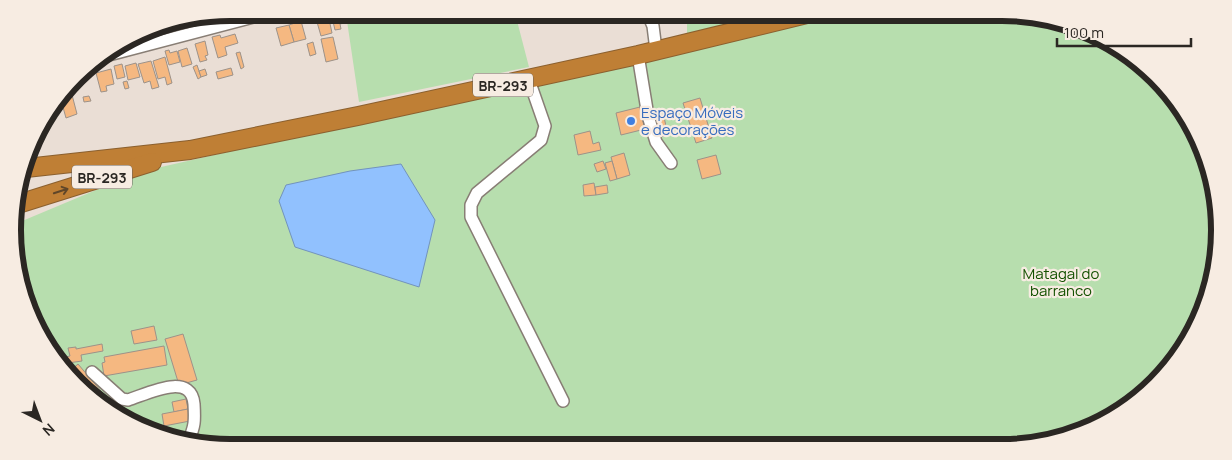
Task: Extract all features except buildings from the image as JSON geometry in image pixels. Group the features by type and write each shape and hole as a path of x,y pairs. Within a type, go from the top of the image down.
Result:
{"highway":[{"name":"BR-293","path":"31,167 190,150 529,80 777,21"},
{"name":"BR-293","path":"23,202 190,150"}],"street":[{"path":"121,52 238,21"},
{"path":"651,21 656,50"},
{"path":"638,55 648,116 656,142 671,163"},
{"path":"529,80 545,126 541,140 477,192 471,205 472,216 563,401"},
{"path":"92,372 122,399 128,400 168,386 185,388 190,391 193,398 196,424 191,435"}],"green space":[{"path":"347,21 517,21 529,67 359,102"},
{"path":"687,21 742,21 687,35"},
{"name":"Matagal do barranco","path":"808,21 1002,21 1043,25 1082,37 1118,56 1150,82 1176,114 1195,150 1207,189 1211,230 1207,271 1200,297 1183,334 1159,368 1129,396 1106,411 1069,428 1043,435 1002,439 230,439 176,432 150,423 114,404 82,378 64,357 49,334 32,297 23,257 22,221 139,172"}],"water":[{"path":"401,164 435,220 419,287 295,247 279,201 286,185 350,171"}],"place":[{"name":"Espaço Móveis e decorações","path":"631,121"}]}
